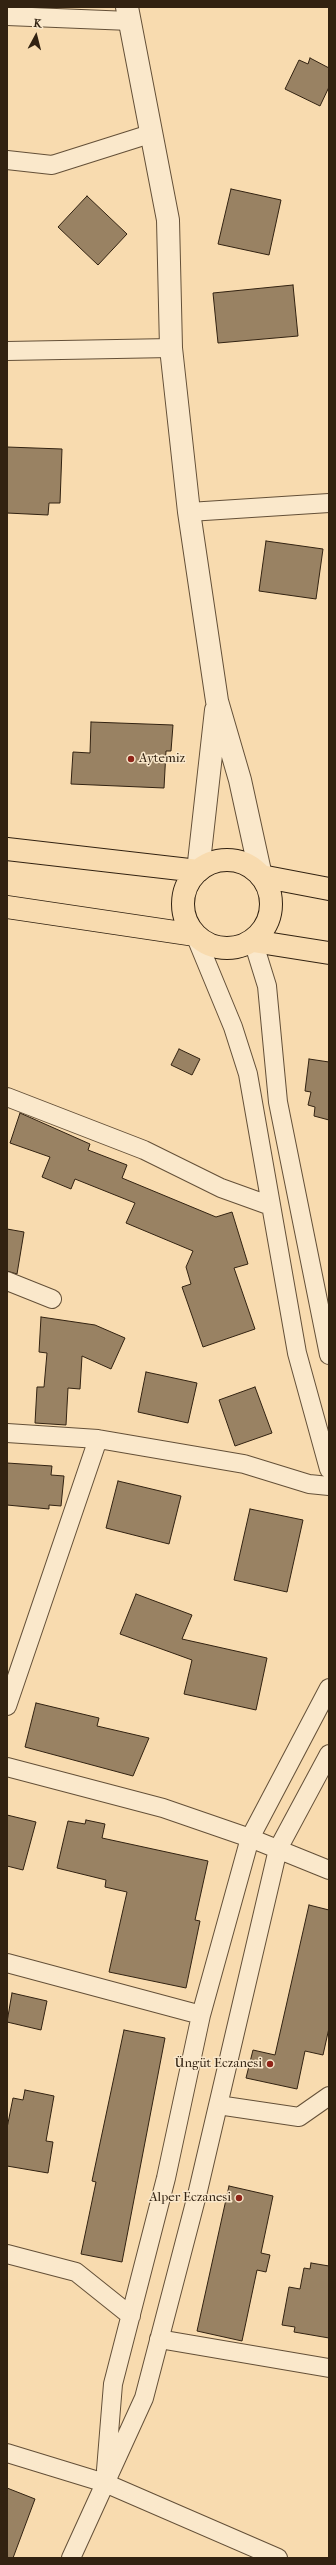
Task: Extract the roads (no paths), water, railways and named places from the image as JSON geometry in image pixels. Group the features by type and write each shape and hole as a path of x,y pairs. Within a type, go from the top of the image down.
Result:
{"main road":[{"path":"7,849 198,871"},
{"path":"220,861 235,861 250,866 261,876 269,889 272,905 269,919 263,931 253,941 240,947 226,949 212,946 196,935 184,916 182,902 186,888 198,871 206,866 220,861"},
{"path":"261,876 329,889"},
{"path":"7,907 196,935"},
{"path":"253,941 329,953"}],"street":[{"path":"7,16 128,14 150,134 168,220 171,348 189,512 217,701 240,780 261,876"},
{"path":"7,160 52,165 150,134"},
{"path":"7,351 171,348"},
{"path":"189,512 329,503"},
{"path":"198,871 217,701"},
{"path":"196,935 233,1027 248,1074 297,1353 329,1469"},
{"path":"253,941 267,986 278,1102 329,1356"},
{"path":"7,1097 144,1150 221,1188 271,1206"},
{"path":"7,1281 52,1299"},
{"path":"7,1433 98,1439 244,1464 309,1484 329,1486"},
{"path":"7,1706 98,1439"},
{"path":"105,2483 113,2384 166,2178 202,2015 250,1838 329,1688"},
{"path":"71,2558 144,2398 218,2105 278,1849 329,1754"},
{"path":"7,1767 163,1808 250,1838 329,1870"},
{"path":"7,1963 202,2015"},
{"path":"218,2105 300,2117 329,2096"},
{"path":"7,2254 76,2272 131,2316"},
{"path":"159,2339 329,2368"},
{"path":"7,2453 105,2483 278,2558"}],"place":[{"name":"Aytemiz","path":"131,759"},
{"name":"Üngüt Eczanesi","path":"270,2064"},
{"name":"Alper Eczanesi","path":"239,2198"}]}
